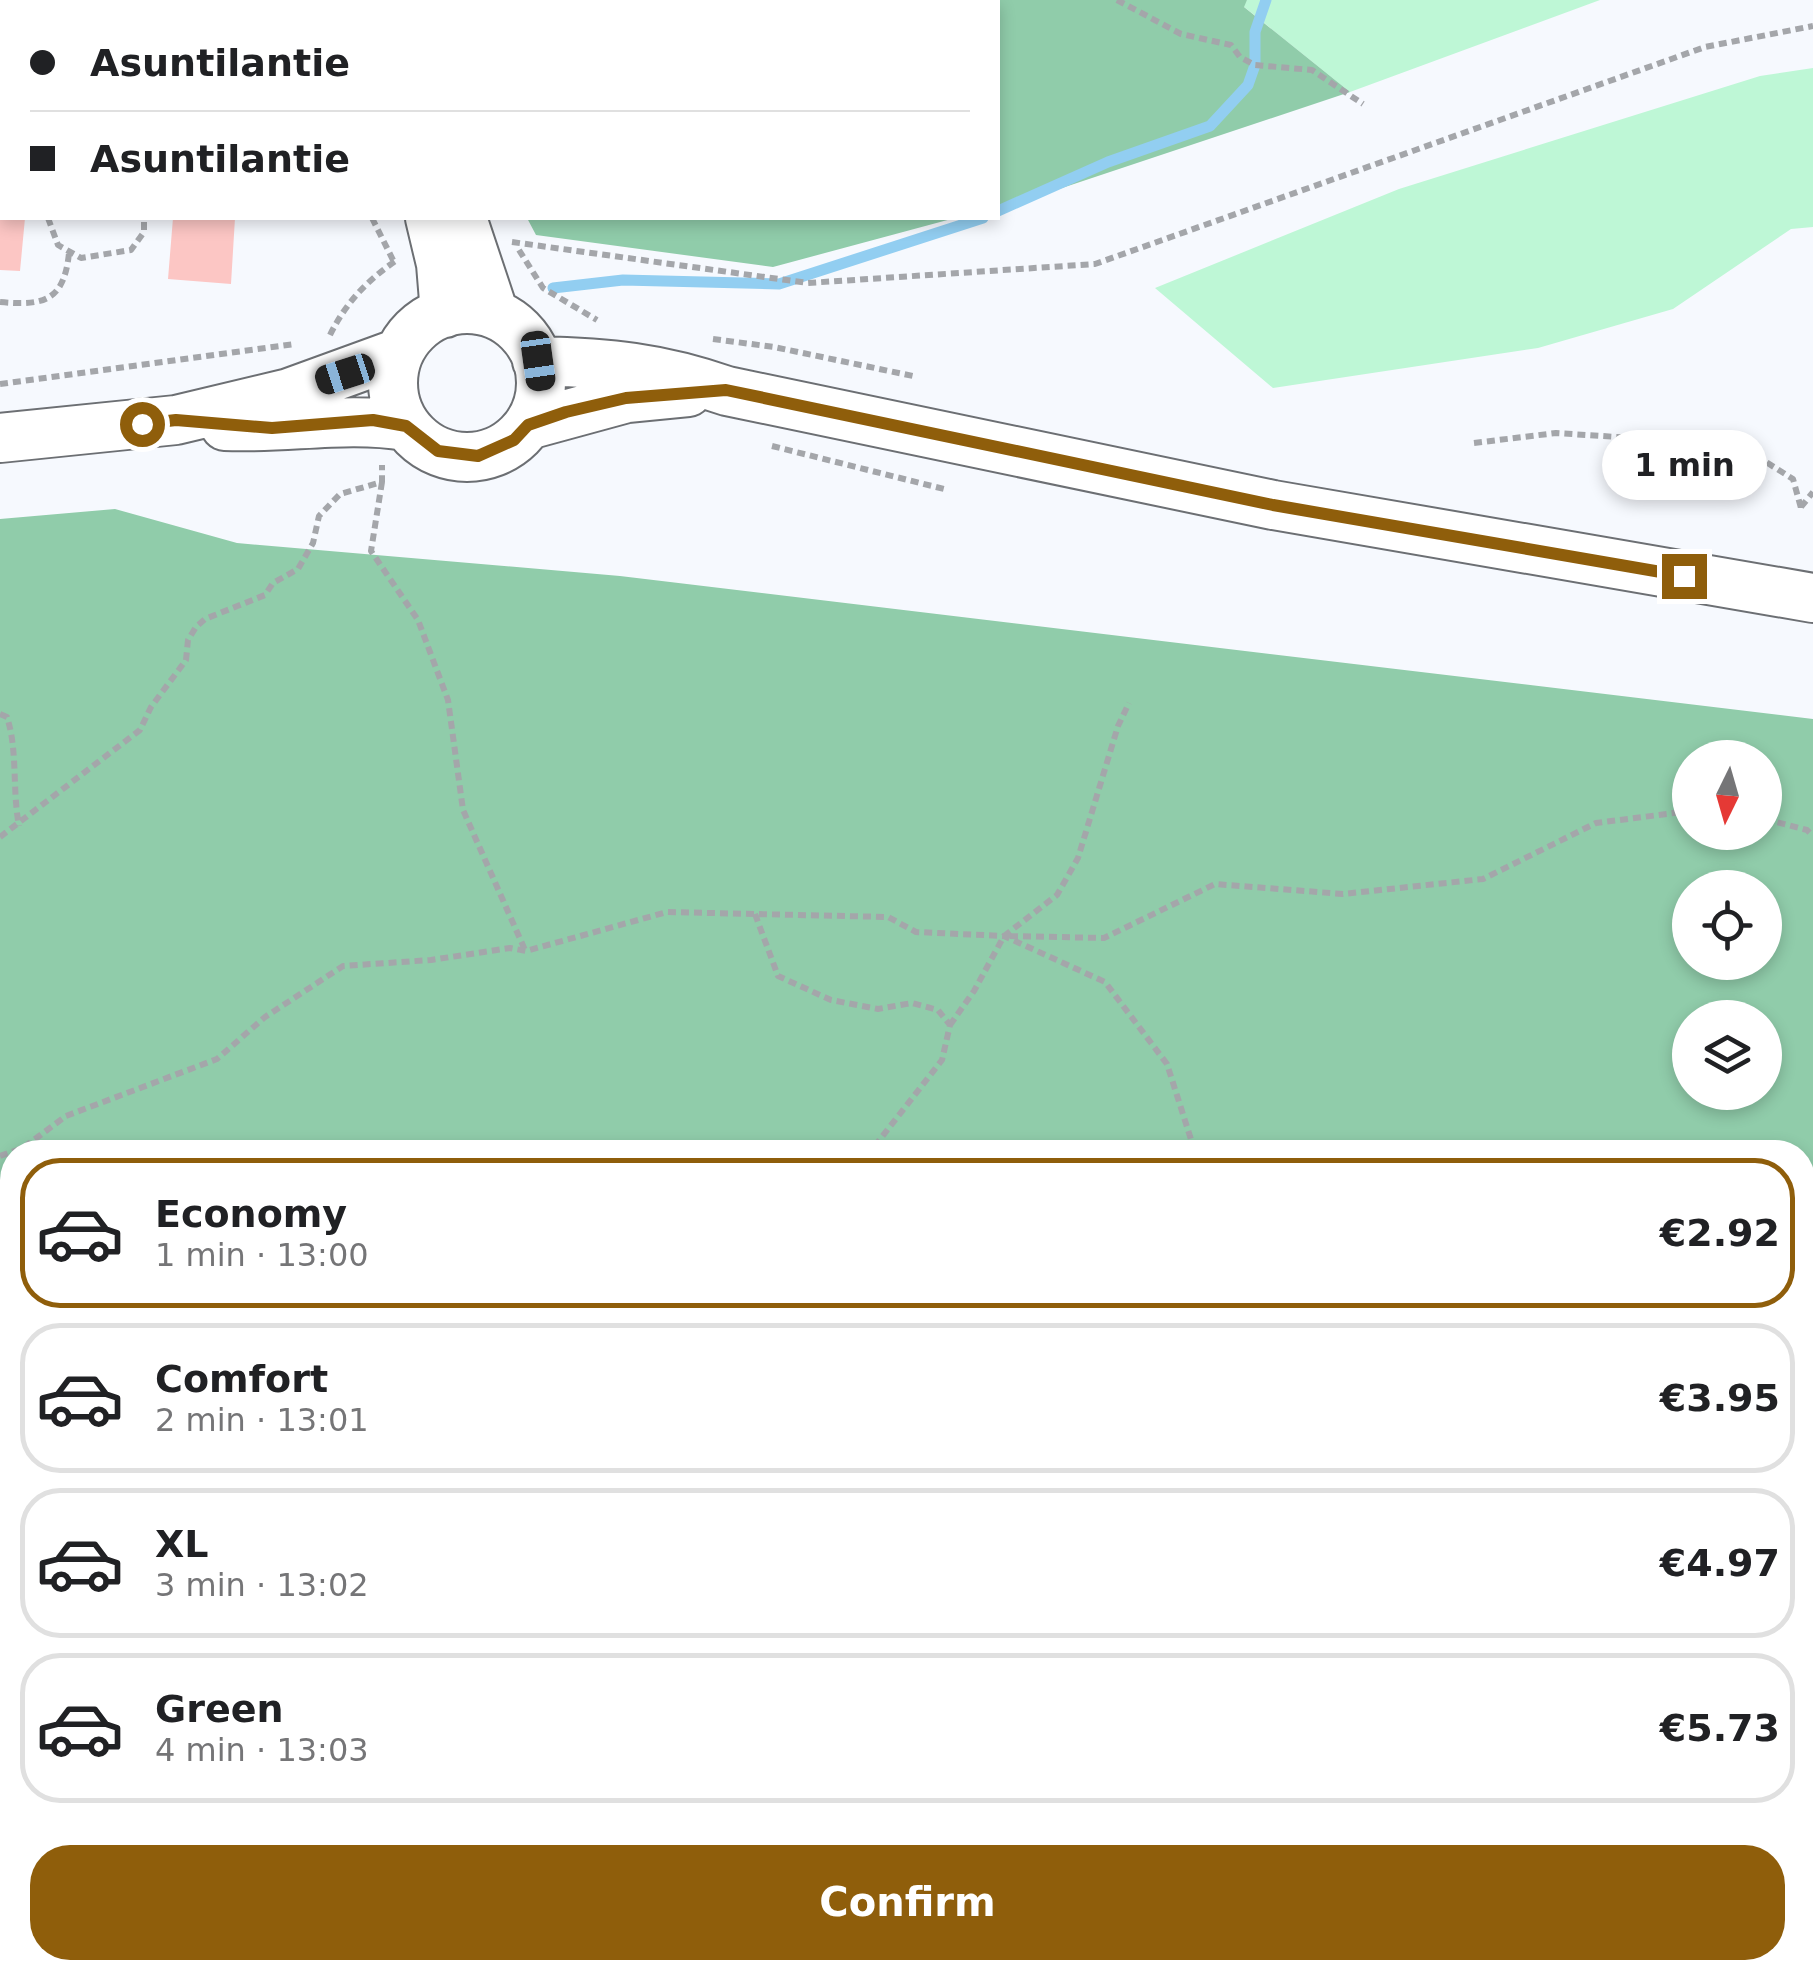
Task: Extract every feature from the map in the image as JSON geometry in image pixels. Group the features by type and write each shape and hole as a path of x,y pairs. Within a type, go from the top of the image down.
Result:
{"street":[{"path":"445,313 452,240"},
{"path":"176,420 253,428 373,420 394,446 478,456 506,446 528,425 539,394 538,361 521,333 494,314 452,240"},
{"path":"394,446 393,391 399,353 418,328 445,313 461,309 494,314"},
{"path":"0,438 176,420 289,393 399,353"},
{"path":"538,361 606,362 670,371 726,390 1273,505 1813,598"},
{"path":"528,425 626,398 726,390"}],"path":[{"path":"1117,0 1181,34 1231,45 1240,57 1255,65 1312,70 1362,104"},
{"path":"379,220 452,240 808,282 1095,264 1705,47 1813,26"},
{"path":"49,220 58,245 81,258 131,250 144,232 144,220"},
{"path":"452,240 600,321"},
{"path":"327,340 350,301 452,240"},
{"path":"0,302 42,302 58,291 66,276 69,254"},
{"path":"701,338 774,347 913,376"},
{"path":"0,384 308,342"},
{"path":"1474,443 1556,433 1739,445 1794,479 1800,508 1813,492"},
{"path":"394,446 382,482 371,551 418,620 448,700 464,810 526,951"},
{"path":"0,837 140,730 186,660 188,640 196,627 205,619 266,595 273,583 298,569 313,543 319,516 340,494 382,482"},
{"path":"879,1140 942,1060 950,1025 974,992 1004,936 1057,895 1078,858 1118,726 1129,703"},
{"path":"0,714 7,717 14,741 12,778 19,826"},
{"path":"34,1140 66,1116 217,1060 265,1017 343,966 431,960 510,948 526,951 667,912 888,917 916,932 1104,938 1214,884 1343,894 1483,879 1596,824 1672,813"},
{"path":"1782,823 1808,830 1813,836"},
{"path":"755,914 778,976 831,1000 878,1009 912,1003 938,1010 950,1025"},
{"path":"1004,936 1104,982 1167,1064 1191,1140"}],"green space":[{"path":"1000,0 1247,0 1244,7 1350,92 1000,205"},
{"path":"1247,0 1600,0 1350,92 1243,6"},
{"path":"1813,68 1813,227 1791,229 1673,309 1538,348 1273,388 1155,288 1399,189 1760,76"},
{"path":"528,220 948,220 773,267 536,235"},
{"path":"115,509 237,543 620,576 1813,719 1813,1140 0,1140 0,519"}],"building":[{"path":"0,220 25,220 20,271 0,270"},
{"path":"173,220 235,220 231,284 168,279"}],"waterway":[{"path":"1000,210 1108,162 1210,126 1248,85 1255,65 1255,32 1266,0"},
{"path":"553,288 623,280 779,284 977,220"}],"route":[{"path":"142,424 176,420 272,428 373,420 406,426 438,451 478,456 497,451 528,425 566,412 626,398 726,390 1273,505 1684,576"}]}
